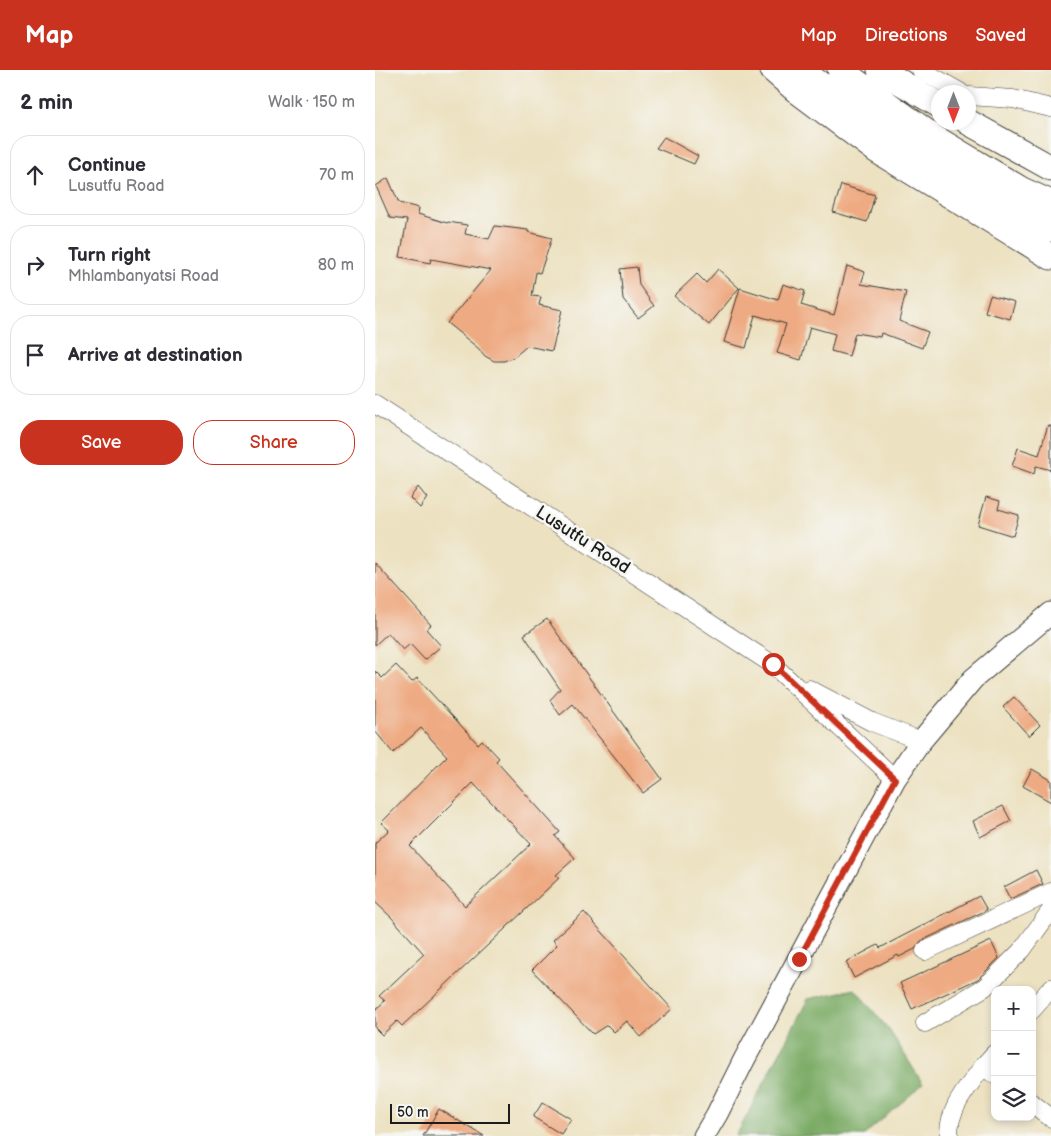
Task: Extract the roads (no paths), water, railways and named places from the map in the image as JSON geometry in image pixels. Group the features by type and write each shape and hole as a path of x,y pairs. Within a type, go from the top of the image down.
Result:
{"highway":[{"path":"773,70 796,90 876,150 1051,257"},
{"path":"800,70 937,166 1034,221 1051,228"},
{"path":"840,70 935,138 1022,190 1051,203"},
{"path":"880,70 931,100"},
{"path":"976,126 1051,168"}],"main road":[{"path":"704,1136 895,779 921,741 973,679 1051,613"}],"street":[{"path":"921,70 948,85"},
{"path":"976,96 1013,99 1051,108"},
{"name":"Lusutfu Road","path":"375,404 773,664 895,779"},
{"name":"Lusutfu Road","path":"789,678 872,722 921,741"},
{"path":"925,951 1051,892"},
{"path":"925,1023 985,987 1022,950 1051,910"},
{"path":"1036,1005 1051,988"},
{"path":"949,1136 949,1119 953,1109 989,1070"},
{"path":"1036,1105 1051,1118"}]}
